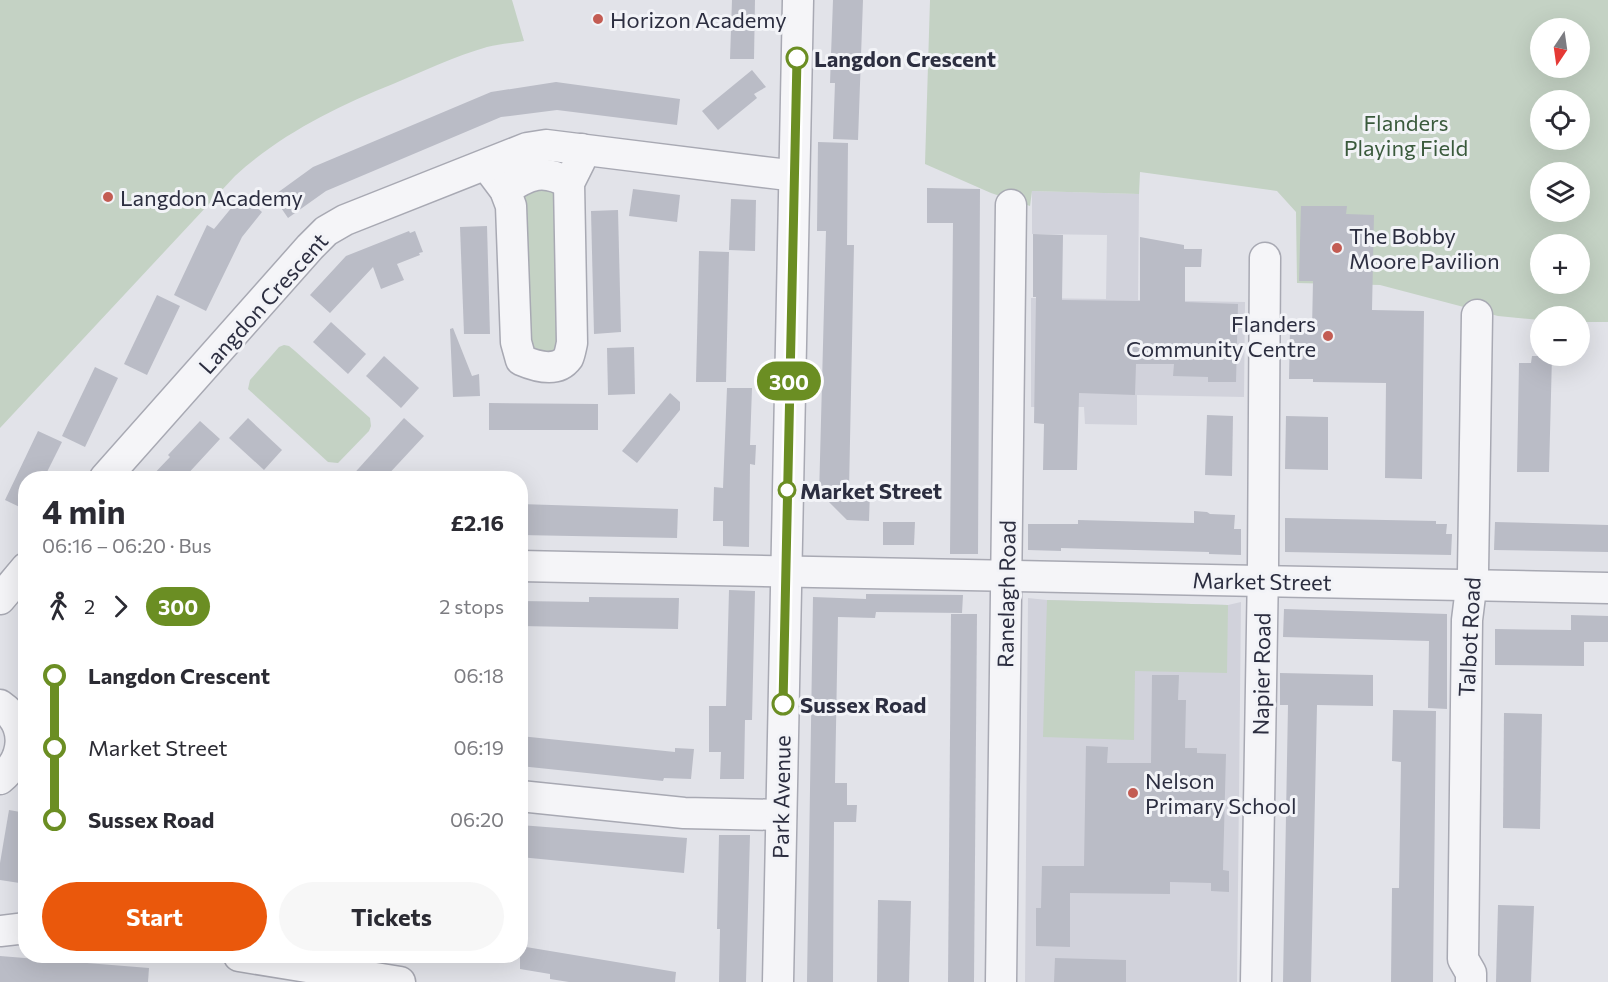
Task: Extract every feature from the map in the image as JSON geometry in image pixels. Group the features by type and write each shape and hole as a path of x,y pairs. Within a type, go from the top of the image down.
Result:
{"street":[{"name":"Park Avenue","path":"778,982 798,0"},
{"name":"Langdon Crescent","path":"111,471 310,247 326,231 345,220 527,148 546,145 794,174"},
{"path":"489,164 493,174 505,190 511,206 516,342 521,360 538,367 555,366 567,358 572,343 569,183 580,161 581,149"},
{"path":"505,190 522,179 544,173 558,176 569,183"},
{"name":"Ranelagh Road","path":"1001,982 1011,205"},
{"name":"Napier Road","path":"1256,982 1263,581 1265,258"},
{"name":"Talbot Road","path":"1467,971 1467,620 1472,584 1477,315"},
{"name":"Market Street","path":"528,566 1608,588"},
{"path":"0,599 18,578"},
{"path":"0,705 11,714 18,728"},
{"path":"0,779 9,771 18,757"},
{"path":"528,797 684,813 781,815"},
{"path":"0,931 18,929"},
{"path":"282,963 400,982"}],"shaded area":[{"path":"1032,191 1139,194 1138,300 1245,302 1244,397 1137,395 1137,425 1085,424 1084,407 1031,407 1031,298 1106,299 1107,235 1032,234"},
{"name":"Nelson Primary School","path":"1028,598 1228,605 1241,602 1237,982 1025,982"}],"green space":[{"name":"Langdon Academy","path":"0,0 512,0 524,41 487,47 440,64 330,112 271,147 235,176 0,428"},
{"name":"Flanders Playing Field","path":"930,0 1608,0 1608,322 1590,322 1590,306 1530,306 1530,319 1498,316 1380,285 1297,283 1296,212 1277,191 1140,172 1139,194 1032,191 1030,206 991,193 925,164"},
{"path":"527,189 555,189 558,354 529,352 523,196"},
{"path":"284,345 295,351 370,418 369,431 338,463 328,462 248,389 250,380 279,347"},
{"path":"1047,600 1228,605 1227,673 1135,671 1134,740 1043,737"}],"building":[{"path":"732,0 755,0 754,59 730,59"},
{"path":"833,0 863,0 858,140 833,139 835,83 830,83"},
{"path":"752,70 766,87 754,94 757,98 718,130 702,111"},
{"path":"556,82 680,99 677,125 557,110 501,117 326,191 288,218 273,196 313,167 491,92"},
{"path":"818,142 848,143 847,245 854,245 849,490 870,491 869,521 847,520 824,497 819,497 826,231 817,231"},
{"path":"927,188 980,189 978,554 950,554 953,223 927,223"},
{"path":"633,189 680,195 677,222 629,216"},
{"path":"242,195 262,212 242,237 206,311 174,295 207,225 214,229"},
{"path":"731,199 756,200 755,251 729,250"},
{"path":"1301,206 1347,206 1346,214 1374,215 1372,310 1424,311 1422,479 1385,478 1386,383 1313,382 1313,379 1289,379 1290,329 1312,329 1313,281 1299,281"},
{"path":"618,210 621,332 594,334 591,211"},
{"path":"487,226 490,334 464,334 460,227"},
{"path":"409,231 410,233 415,231 423,252 397,264 404,280 381,289 373,267 330,313 310,295 346,256"},
{"path":"1033,234 1063,235 1062,300 1140,301 1140,237 1184,245 1184,249 1202,249 1201,267 1185,267 1185,302 1238,304 1236,382 1208,382 1208,377 1173,376 1174,364 1136,364 1135,395 1079,393 1077,470 1043,470 1044,424 1034,423 1036,297 1033,297"},
{"path":"699,251 729,252 726,382 696,382"},
{"path":"157,295 180,306 147,375 124,364"},
{"path":"331,322 366,354 348,374 313,342"},
{"path":"453,328 472,376 479,374 480,396 453,397 450,329"},
{"path":"634,347 635,394 608,395 607,348"},
{"path":"384,356 419,388 401,408 366,376"},
{"path":"1519,363 1530,363 1530,366 1552,366 1549,472 1517,472"},
{"path":"95,367 118,378 85,447 62,436"},
{"path":"727,388 752,388 750,445 756,445 755,465 750,464 749,547 723,546 723,521 713,521 714,487 723,488"},
{"path":"670,393 680,402 680,410 637,463 622,451"},
{"path":"489,403 598,404 598,430 489,430"},
{"path":"1207,415 1233,416 1232,476 1205,475"},
{"path":"1286,416 1328,417 1328,470 1285,469"},
{"path":"248,418 282,450 264,470 229,438"},
{"path":"404,418 424,436 392,471 356,471"},
{"path":"200,421 220,439 190,471 157,471 170,457 168,455"},
{"path":"38,431 62,442 48,471 19,471"},
{"path":"18,473 18,506 5,500"},
{"path":"528,504 678,509 677,538 528,535"},
{"path":"1194,511 1235,515 1234,529 1241,529 1241,555 1061,548 1061,551 1028,550 1028,524 1078,524 1078,520 1194,523"},
{"path":"1285,518 1436,521 1436,524 1447,524 1446,534 1452,534 1451,555 1285,552"},
{"path":"883,522 915,522 914,545 883,545"},
{"path":"1495,522 1608,525 1608,552 1494,550"},
{"path":"729,590 755,591 752,720 745,720 744,779 720,779 721,752 709,752 709,706 726,706"},
{"path":"866,594 963,595 962,613 876,612 875,618 838,617 835,783 847,783 847,805 857,805 856,822 834,822 833,982 807,982 813,597 866,599"},
{"path":"589,597 679,598 678,629 528,626 528,601 589,602"},
{"path":"1284,609 1447,614 1447,709 1428,708 1429,641 1283,637"},
{"path":"951,614 977,614 974,982 948,982"},
{"path":"1571,615 1608,616 1608,642 1584,642 1584,666 1495,665 1495,629 1571,630"},
{"path":"1280,673 1373,675 1373,706 1317,705 1311,982 1283,982 1288,705 1280,705"},
{"path":"1152,675 1179,675 1178,700 1186,700 1185,748 1197,748 1197,753 1226,754 1223,870 1229,871 1229,892 1211,891 1211,883 1170,882 1170,894 1070,893 1070,947 1036,946 1036,908 1041,908 1042,866 1084,866 1086,746 1108,747 1107,763 1151,763"},
{"path":"1393,710 1436,711 1433,982 1391,982 1392,888 1399,888 1401,762 1392,761"},
{"path":"1504,713 1542,714 1540,829 1503,828"},
{"path":"528,737 675,752 675,748 694,749 691,779 664,778 663,781 528,767"},
{"path":"9,810 18,812 18,883 0,880 0,863"},
{"path":"528,826 687,838 684,873 528,858"},
{"path":"719,835 750,835 746,982 719,982 720,929 717,929"},
{"path":"878,900 911,901 909,982 877,982"},
{"path":"1498,905 1534,906 1531,982 1496,982"},
{"path":"528,947 676,972 675,982 569,982 550,979 550,974 520,969 520,963 528,963"},
{"path":"0,956 18,957 18,963 87,963 149,968 148,982 0,982"},
{"path":"1055,958 1126,960 1126,982 1054,982"}],"bus line":[{"name":"300","path":"783,704 797,58"}],"place":[{"name":"Horizon Academy","path":"598,19"},
{"name":"Langdon Crescent","path":"797,58"},
{"name":"Langdon Academy","path":"108,197"},
{"name":"The Bobby Moore Pavilion","path":"1337,248"},
{"name":"Flanders Community Centre","path":"1328,336"},
{"name":"Market Street","path":"787,490"},
{"name":"Sussex Road","path":"783,704"},
{"name":"Nelson Primary School","path":"1133,793"}]}
